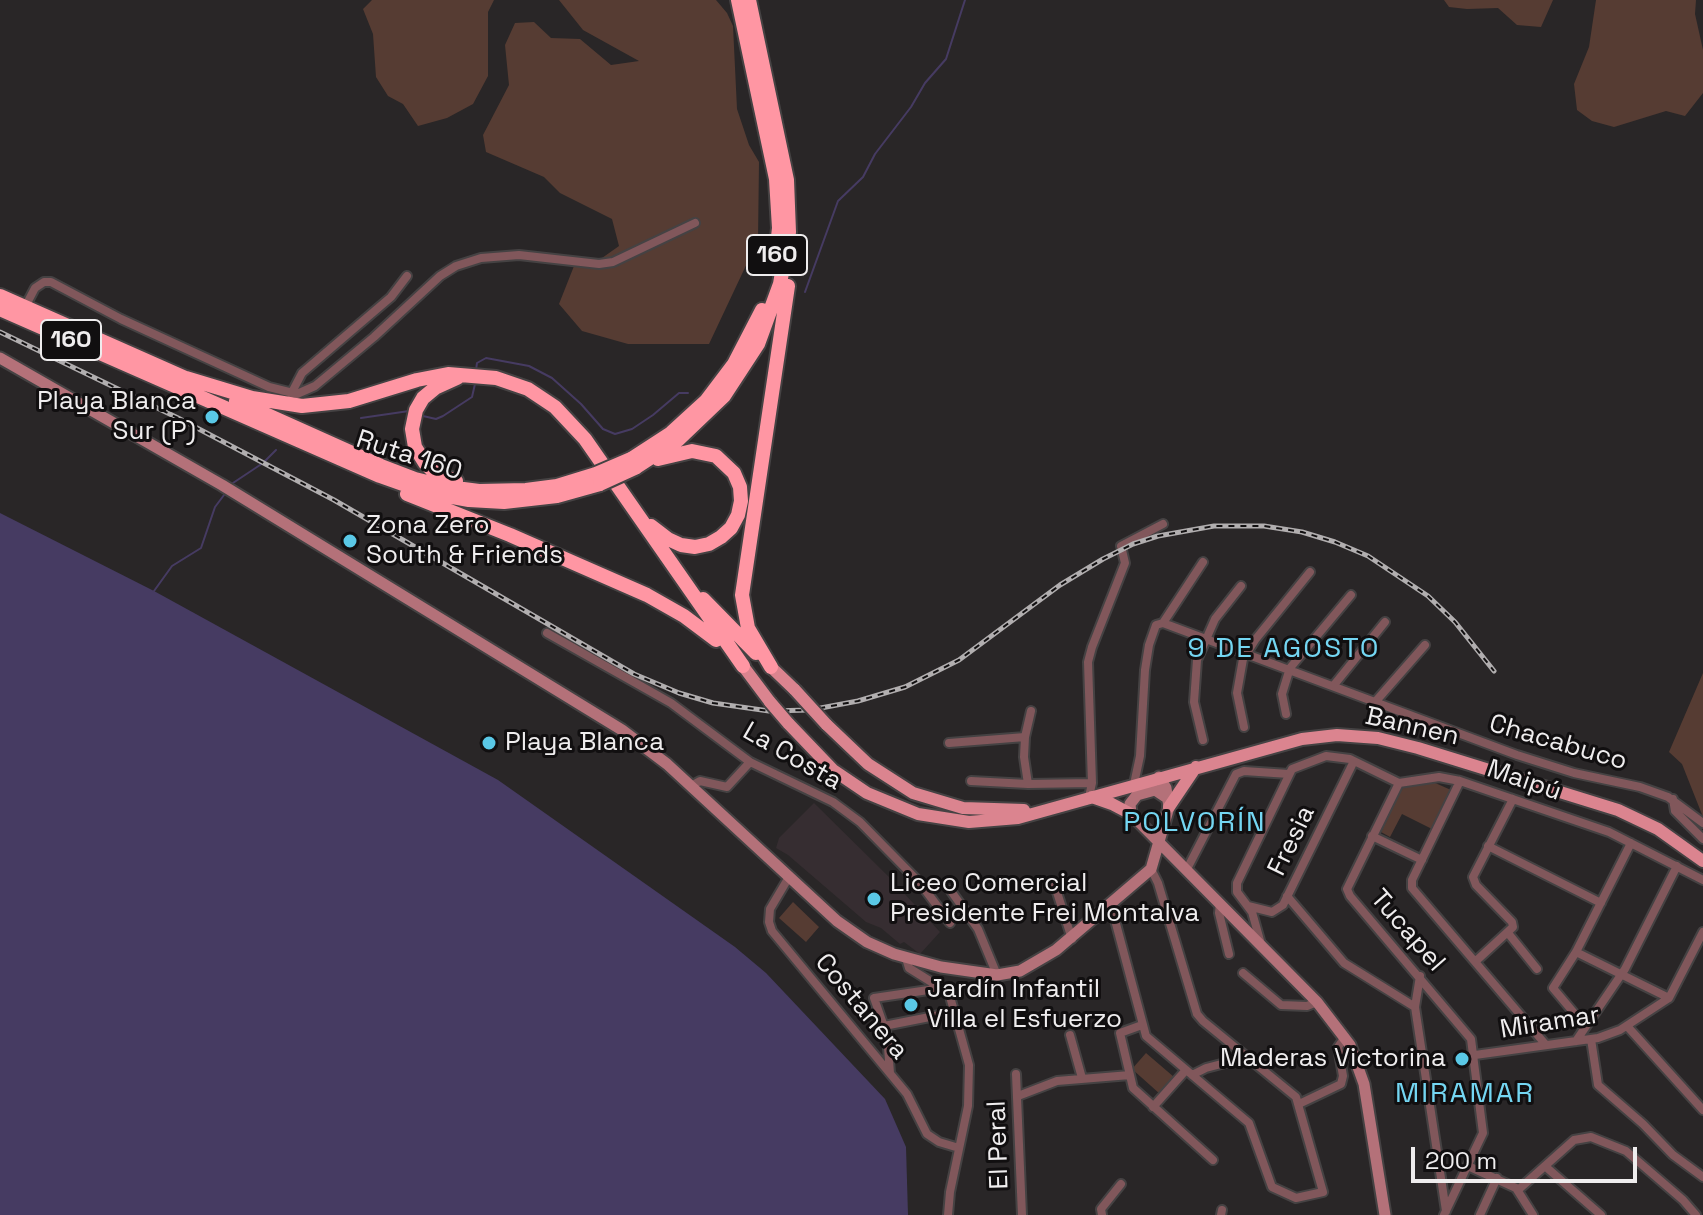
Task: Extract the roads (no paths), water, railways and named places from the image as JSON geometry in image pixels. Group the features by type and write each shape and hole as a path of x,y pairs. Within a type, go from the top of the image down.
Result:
{"highway":[{"name":"Ruta 160","path":"633,463 683,423 726,377 756,325 774,269 779,236 777,188 738,0"},
{"name":"Ruta 160","path":"0,309 365,469 425,492 486,502 534,500 598,479 664,450 697,424 724,396 742,371 758,344 776,300 784,271 789,232 785,166 749,0"},
{"path":"771,667 748,628 742,595 789,281 789,232"},
{"name":"Ruta 160","path":"0,296 415,479 448,487 495,492 598,479"},
{"path":"186,378 269,402 313,406 359,399 440,375 475,375 517,384 555,407 585,439 743,666"},
{"path":"475,375 450,381 429,392 416,410 412,435 420,458 435,473 495,492"},
{"path":"633,463 678,453 705,452 730,467 741,498 738,515 731,528 702,546 674,543 637,514"},
{"path":"365,469 417,499 510,535 660,601 695,623 743,666"},
{"path":"673,566 771,667"}],"main road":[{"path":"743,666 770,702 823,761 867,793 906,810 944,820 982,822 1018,818 1051,807"},
{"path":"771,667 857,755 879,773 926,798 976,809 1051,807"},
{"name":"Bannen","path":"1051,807 1313,737 1351,735 1391,741 1618,810 1658,829 1703,861"},
{"path":"1167,807 1196,767"},
{"path":"1089,797 1133,812"}],"street":[{"path":"25,307 35,288 44,282 51,282 121,319 269,387 291,394 315,386 440,276 464,262 519,255 599,264 613,262 695,223"},
{"path":"291,394 302,373 391,297 407,276"},
{"path":"0,358 243,498 632,737 856,935 906,958 941,967 997,975 1026,968 1072,939 1151,869 1167,807 1166,788 1159,777"},
{"path":"1089,797 1092,783 1088,662 1092,647 1125,563 1121,546 1163,524"},
{"path":"1203,562 1163,623 1155,627 1146,659 1133,812 1317,1002 1345,1037 1364,1084 1385,1215"},
{"path":"1244,727 1237,685 1246,653 1310,572"},
{"path":"1203,740 1196,710 1194,682 1197,660 1218,613 1241,586"},
{"path":"1286,714 1282,694 1290,668 1351,595"},
{"path":"1334,685 1385,622"},
{"name":"Chacabuco","path":"1163,623 1517,755 1574,773 1640,787 1673,799 1703,823"},
{"name":"La Costa","path":"547,633 678,707 750,762 826,798 860,822 920,883 950,923"},
{"path":"1376,701 1425,645"},
{"path":"1028,784 1024,757 1031,711"},
{"path":"949,743 1025,737"},
{"path":"1261,944 1248,906 1238,894 1236,885 1294,767 1326,756 1354,761 1399,783"},
{"name":"Fresia","path":"1248,906 1275,911 1283,905 1354,761"},
{"path":"691,786 700,781 727,787 750,762"},
{"path":"1187,869 1236,774 1244,771 1289,774"},
{"name":"Maipú","path":"1399,783 1439,777 1460,781 1597,827 1703,880"},
{"path":"971,781 1092,783"},
{"path":"1460,781 1412,880 1412,888 1546,1045"},
{"name":"Tucapel","path":"1399,783 1349,882 1347,892 1466,1030 1475,1055"},
{"path":"1133,812 1137,795 1151,791 1161,792 1167,807"},
{"path":"1476,961 1513,927 1512,922 1473,879 1513,799"},
{"path":"1673,799 1675,811 1703,839"},
{"path":"1133,812 1152,822 1167,807"},
{"path":"1372,836 1422,860"},
{"path":"1585,1026 1553,988 1576,952 1631,843"},
{"path":"1488,846 1601,903"},
{"path":"1576,1041 1622,975 1677,866"},
{"path":"1111,905 1148,1039 1251,1125 1272,1187 1296,1198 1323,1192 1299,1104 1293,1093 1197,1014 1158,883 1151,869"},
{"name":"Costanera","path":"789,877 770,909 772,931 911,1100 927,1134 939,1142 959,1148"},
{"path":"1055,886 1072,939"},
{"path":"951,891 978,929 997,975"},
{"path":"1287,896 1344,963 1415,1007"},
{"path":"1220,902 1219,913 1229,954"},
{"name":"Miramar","path":"1445,1213 1481,1141 1484,1127 1475,1055 1591,1039 1627,1026 1669,998 1703,932"},
{"path":"1508,933 1537,969"},
{"path":"1576,952 1669,998"},
{"path":"906,958 909,968 949,993 966,1046 970,1083 968,1106 948,1215"},
{"path":"1243,973 1281,1005 1307,1006 1317,1002"},
{"path":"1420,976 1415,1007 1445,1213"},
{"path":"890,1074 884,1026 874,998 942,988"},
{"path":"884,1026 955,1012"},
{"path":"1142,1025 1120,1033 1134,1090 1213,1160"},
{"path":"1627,1026 1703,1110"},
{"path":"1070,1035 1082,1078"},
{"path":"1299,1104 1341,1084 1343,1076 1338,1047 1345,1037"},
{"path":"1591,1039 1594,1077 1599,1087 1643,1124 1673,1155 1703,1177"},
{"path":"1153,1107 1189,1072 1248,1057"},
{"name":"El Peral","path":"1016,1074 1022,1215"},
{"path":"1018,1096 1050,1083 1130,1075"},
{"path":"1518,1190 1578,1138 1595,1138 1626,1151 1696,1215"},
{"path":"1468,1166 1518,1190 1533,1215"},
{"path":"1546,1167 1601,1215"},
{"path":"1480,1215 1497,1178"},
{"path":"1102,1215 1101,1209 1121,1184"}],"waterway":[{"path":"805,292 838,201 863,177 875,154 925,83 946,59 965,0"},
{"path":"476,370 477,363 486,358 529,366 552,378 603,429 615,434 632,429 679,393 688,393"},
{"path":"423,416 436,419 443,416 472,397 475,384"},
{"path":"361,418 409,411"},
{"path":"233,483 276,450"},
{"path":"154,591 172,566 201,548 215,507 224,495"}],"railway":[{"path":"0,332 178,418 334,500 634,674 713,703 769,711 810,710 858,701 905,687 959,660 1060,585 1103,559 1158,536 1214,526 1264,526 1302,532 1368,556 1428,596 1455,622 1494,671"}],"place":[{"name":"Playa Blanca Sur (P)","path":"212,417"},
{"name":"Zona Zero South & Friends","path":"350,541"},
{"name":"Playa Blanca","path":"489,743"},
{"name":"Liceo Comercial Presidente Frei Montalva","path":"874,899"},
{"name":"Jardín Infantil Villa el Esfuerzo","path":"911,1005"},
{"name":"Maderas Victorina","path":"1462,1059"}],"district":[{"name":"9 DE AGOSTO","path":"1284,649"},
{"name":"POLVORÍN","path":"1195,823"},
{"name":"MIRAMAR","path":"1465,1094"}]}
